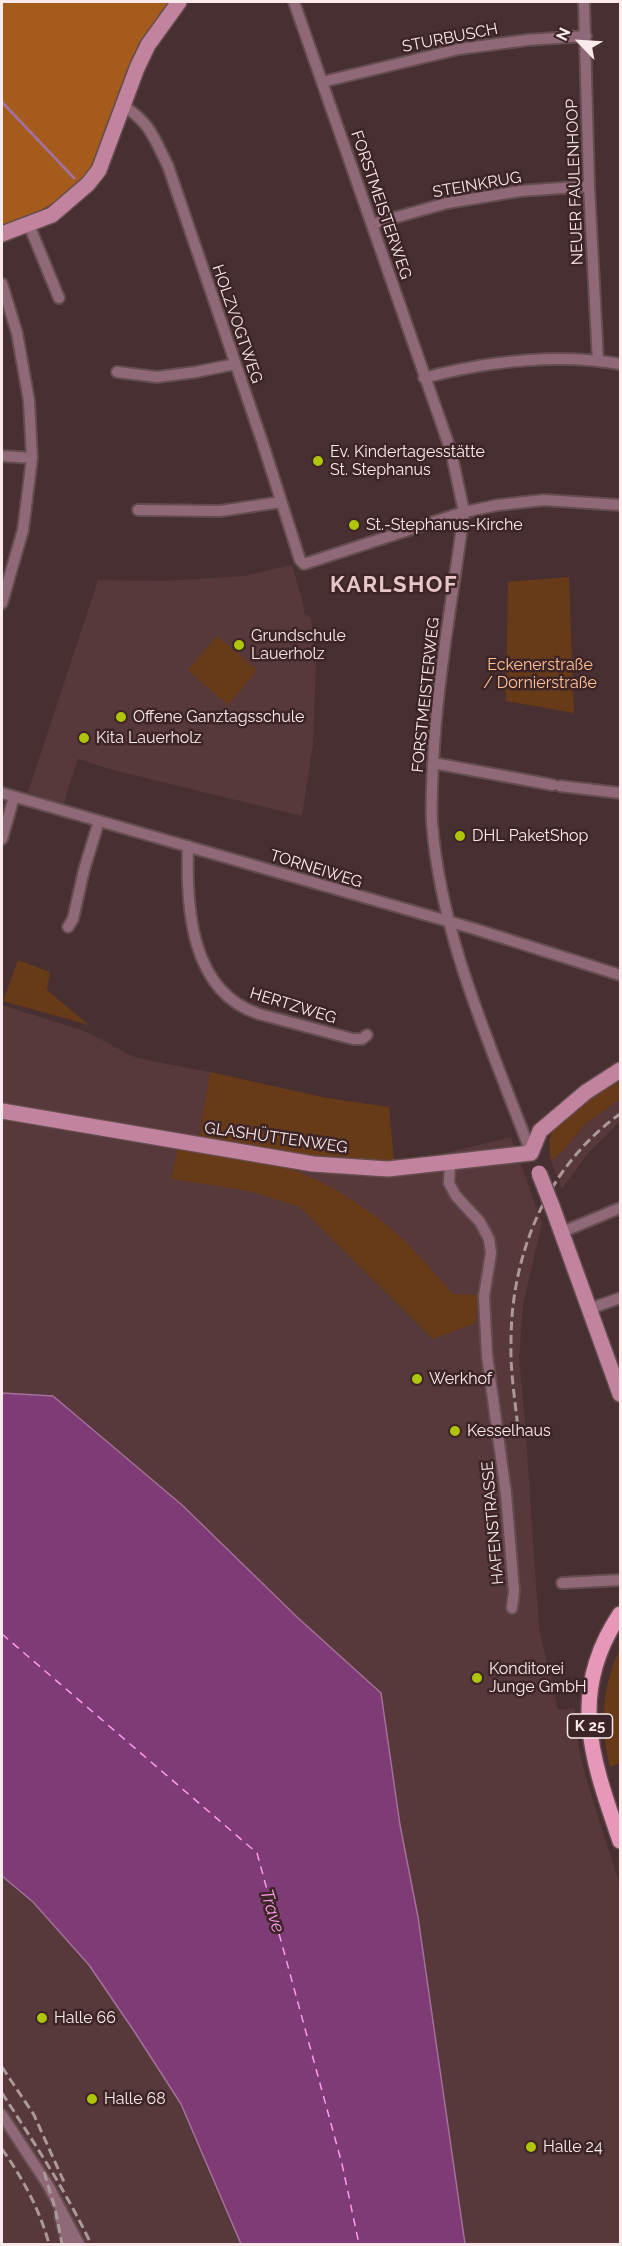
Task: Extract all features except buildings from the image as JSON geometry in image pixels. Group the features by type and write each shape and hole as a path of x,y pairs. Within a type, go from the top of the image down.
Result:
{"main road":[{"name":"K 25","path":"621,1614 612,1627 597,1663 591,1691 589,1720 597,1774 621,1840"}],"street":[{"path":"2,234 52,215 88,184 99,170 122,105 148,45 179,2"},
{"name":"FORSTMEISTERWEG","path":"294,2 451,451 463,500 464,512 437,697 432,826 449,922 467,979 531,1153"},
{"name":"NEUER FAULENHOOP","path":"584,2 589,186 598,361"},
{"name":"STURBUSCH","path":"322,82 459,49 527,40 586,36"},
{"name":"HOLZVOGTWEG","path":"122,105 135,113 149,127 168,166 300,560 304,564 464,512"},
{"name":"STEINKRUG","path":"372,224 447,203 520,191 589,186"},
{"path":"29,225 59,298"},
{"path":"2,284 17,333 29,401 32,458 22,530 2,603"},
{"path":"424,378 469,366 530,359 621,364"},
{"path":"117,372 157,377 235,364"},
{"path":"2,456 32,458"},
{"path":"464,512 498,505 544,500 621,505"},
{"path":"138,510 220,511 281,502"},
{"path":"433,763 556,785 621,793"},
{"name":"TORNEIWEG","path":"2,793 449,922 621,975"},
{"path":"2,839 14,797"},
{"path":"68,927 73,919 84,870 99,821"},
{"name":"HERTZWEG","path":"188,846 187,891 195,939 202,959 225,994 244,1009 259,1014 353,1039 362,1039 367,1035"},
{"path":"621,1070 585,1092 540,1131 531,1153 621,1394"},
{"name":"GLASHÜTTENWEG","path":"2,1111 313,1164 388,1169 531,1153"},
{"name":"HAFENSTRASSE","path":"450,1163 449,1183 456,1196 480,1222 489,1239 491,1253 484,1296 487,1355 506,1494 514,1591 512,1608"},
{"path":"562,1232 621,1208"},
{"path":"590,1309 621,1298"},
{"path":"562,1583 621,1580"},
{"path":"2,2115 48,2185 79,2244"},
{"path":"58,2205 68,2244"}],"shaded area":[{"path":"2,2 172,2 93,167 74,188 52,204 2,227"},
{"path":"292,565 305,610 303,613 311,618 316,665 313,745 302,816 116,771 78,759 63,805 28,792 98,580 163,581 244,576"},
{"path":"2,1005 84,1031 137,1058 210,1072 200,1137 313,1156 394,1161 433,1156 511,1137 542,1223 523,1305 519,1357 539,1628 558,1710 575,1708 579,1749 588,1785 620,1885 620,2244 465,2244 418,1917 400,1825 381,1693 298,1618 182,1505 53,1396 2,1393"},
{"path":"620,1099 620,1121 589,1152 562,1189 551,1161 564,1150 584,1125"},
{"path":"2,1876 33,1902 89,1965 134,2031 181,2104 241,2244 2,2244"}],"green space":[{"name":"Eckenerstraße / Dornierstraße","path":"569,577 574,713 506,701 508,582"},
{"path":"217,636 257,670 228,705 188,670"},
{"path":"18,960 50,972 47,990 89,1025 3,1001"},
{"path":"210,1072 327,1098 389,1107 394,1161 313,1156 199,1137"},
{"path":"620,1081 620,1099 584,1125 564,1150 551,1161 550,1139 557,1125 583,1104"},
{"path":"178,1147 244,1157 295,1170 335,1190 360,1205 393,1230 453,1294 478,1295 476,1323 433,1339 300,1207 249,1191 171,1179"},
{"path":"620,1649 620,1763 610,1767 605,1737 604,1708 609,1679"}],"water":[{"name":"Trave","path":"2,1393 53,1396 182,1505 298,1618 381,1693 400,1825 418,1917 465,2244 241,2244 181,2104 134,2031 89,1965 33,1902 2,1876"}],"waterway":[{"path":"2,102 74,178"}],"ferry route":[{"path":"2,1634 257,1853 342,2164 359,2244"}],"railway":[{"path":"519,1438 512,1378 511,1342 513,1309 526,1245 538,1214 553,1186 572,1159 594,1135 620,1114"},
{"path":"2,2067 34,2115 64,2182"},
{"path":"2,2093 60,2186 91,2244"},
{"path":"2,2149 30,2194 49,2244"},
{"path":"44,2172 55,2208 62,2244"}],"place":[{"name":"Ev. Kindertagesstätte St. Stephanus","path":"318,461"},
{"name":"St.-Stephanus-Kirche","path":"354,525"},
{"name":"Grundschule Lauerholz","path":"239,645"},
{"name":"Offene Ganztagsschule","path":"121,717"},
{"name":"Kita Lauerholz","path":"84,738"},
{"name":"DHL PaketShop","path":"460,836"},
{"name":"Werkhof","path":"417,1379"},
{"name":"Kesselhaus","path":"455,1431"},
{"name":"Konditorei Junge GmbH","path":"477,1678"},
{"name":"Halle 66","path":"42,2018"},
{"name":"Halle 68","path":"92,2099"},
{"name":"Halle 24","path":"531,2147"}],"district":[{"name":"KARLSHOF","path":"394,585"}]}
